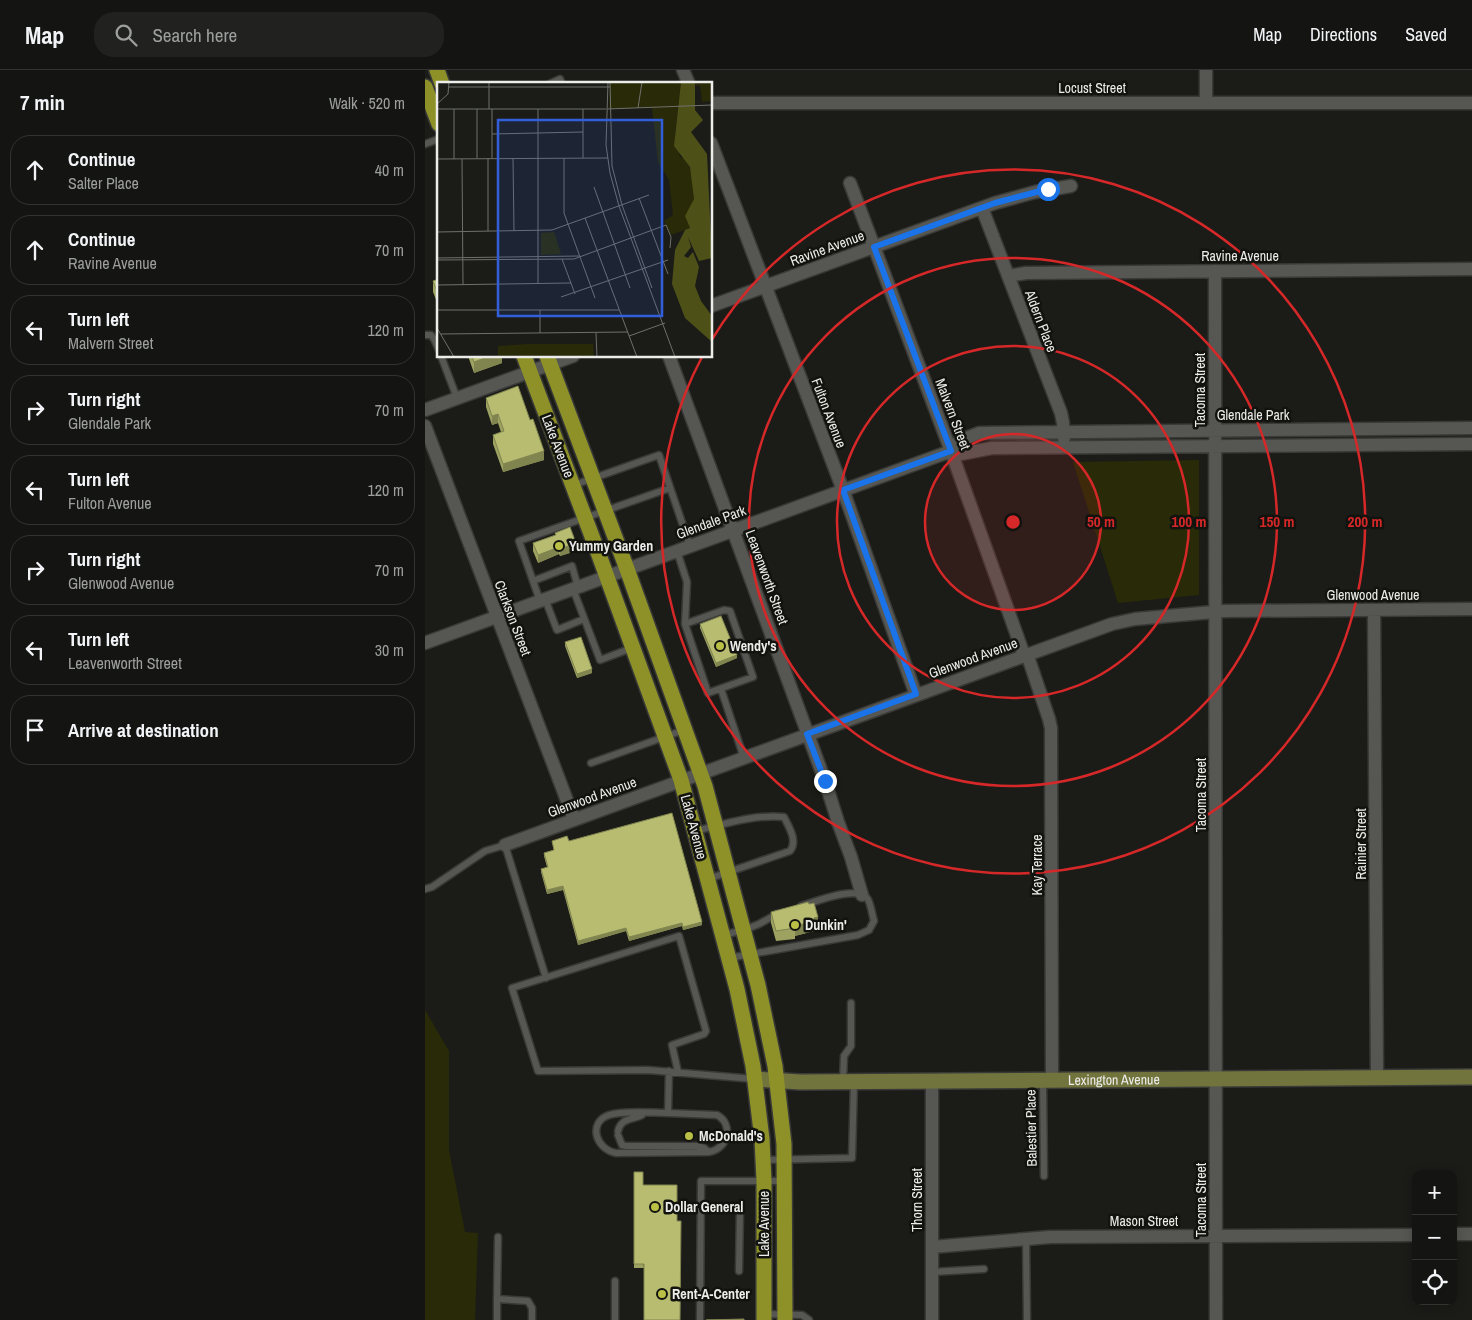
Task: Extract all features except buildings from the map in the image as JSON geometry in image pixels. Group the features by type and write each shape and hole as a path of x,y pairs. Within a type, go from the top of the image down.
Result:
{"main road":[{"path":"437,70 441,82"},
{"path":"425,88 435,116"},
{"name":"Lake Avenue","path":"525,358 681,780 742,1008 755,1079 763,1160 764,1317"},
{"name":"Lake Avenue","path":"549,360 701,773 768,1026 777,1081 785,1161 785,1317"},
{"name":"Lexington Avenue","path":"755,1079 777,1081 849,1081 1472,1076"}],"street":[{"path":"683,70 688,82"},
{"path":"1206,70 1206,103"},
{"name":"Locust Street","path":"713,103 1472,103"},
{"name":"Fulton Avenue","path":"713,148 843,490 916,694"},
{"name":"Malvern Street","path":"851,184 1025,655"},
{"name":"Ravine Avenue","path":"713,305 982,208 1027,194 1071,186"},
{"name":"Aldern Place","path":"982,208 1061,413 1064,447"},
{"name":"Ravine Avenue","path":"1008,276 1026,272 1472,269"},
{"name":"Tacoma Street","path":"1215,271 1216,1320"},
{"name":"Leavenworth Street","path":"670,358 825,781 837,822 863,895"},
{"path":"425,410 530,372 549,360"},
{"name":"Clarkson Street","path":"425,426 574,819"},
{"name":"Glendale Park","path":"425,643 951,451 959,441 979,433 1472,428"},
{"name":"Glendale Park","path":"951,451 961,454 987,448 1472,444"},
{"name":"Glenwood Avenue","path":"505,845 916,694 1119,622 1216,612 1472,609"},
{"name":"Rainier Street","path":"1374,610 1377,1077"},
{"name":"Kay Terrace","path":"1025,655 1049,719 1051,733 1048,1080"},
{"name":"Thorn Street","path":"932,1320 933,1080"},
{"path":"1457,1234 1472,1234"},
{"name":"Mason Street","path":"932,1247 1059,1237 1412,1235"}],"lane":[{"path":"425,144 437,140"},
{"path":"425,335 431,335 437,344"},
{"path":"442,358 457,398"},
{"path":"573,486 659,455 690,546"},
{"path":"584,619 557,630 533,581 519,541 670,488"},
{"path":"677,551 687,582 685,624 708,693 753,677 730,611 724,610 685,624"},
{"path":"533,581 571,566 584,619 600,660 633,648"},
{"path":"721,689 744,758"},
{"path":"591,763 685,730"},
{"path":"696,831 741,821 777,816 784,817 793,835 793,847 790,852 708,879"},
{"path":"425,889 433,887 485,851 505,845 546,978"},
{"path":"729,958 858,935 869,930 874,921 868,899 863,895 846,893 798,907"},
{"path":"723,935 744,930 779,913"},
{"path":"678,1072 672,1045 704,1034 706,1031 679,936 512,988 538,1071 669,1071 678,1072 755,1079"},
{"path":"763,1160 852,1158 849,1081 844,1056 851,1046 851,1003"},
{"path":"668,1113 669,1071"},
{"name":"Balestier Place","path":"1044,1176 1048,1080"},
{"path":"645,1113 623,1122 619,1126 618,1133 622,1144 626,1146 697,1146 709,1152"},
{"path":"668,1113 712,1114 722,1118 726,1128 725,1141 720,1149 709,1152 616,1153 605,1149 598,1139 598,1126 605,1116 611,1114 668,1113"},
{"path":"700,1320 701,1181 785,1181"},
{"path":"739,1271 740,1208"},
{"path":"497,1320 498,1238"},
{"path":"1026,1239 1027,1320"},
{"path":"932,1272 984,1269"},
{"path":"615,1281 615,1320"},
{"path":"497,1299 528,1301 532,1308 531,1320"},
{"path":"764,1317 803,1315 809,1320"}],"shaded area":[{"path":"1199,460 1199,595 1118,603 1073,462"},
{"path":"425,1010 449,1051 449,1150 465,1232 478,1233 475,1320 425,1320"}],"place":[{"name":"Yummy Garden","path":"559,546"},
{"name":"Wendy's","path":"720,646"},
{"name":"Dunkin'","path":"795,925"},
{"name":"McDonald's","path":"689,1136"},
{"name":"Dollar General","path":"655,1207"},
{"name":"Rent-A-Center","path":"662,1294"}],"route":[{"path":"825,781 807,734 916,694 843,490 951,451 874,247 995,203 1048,189"}]}
